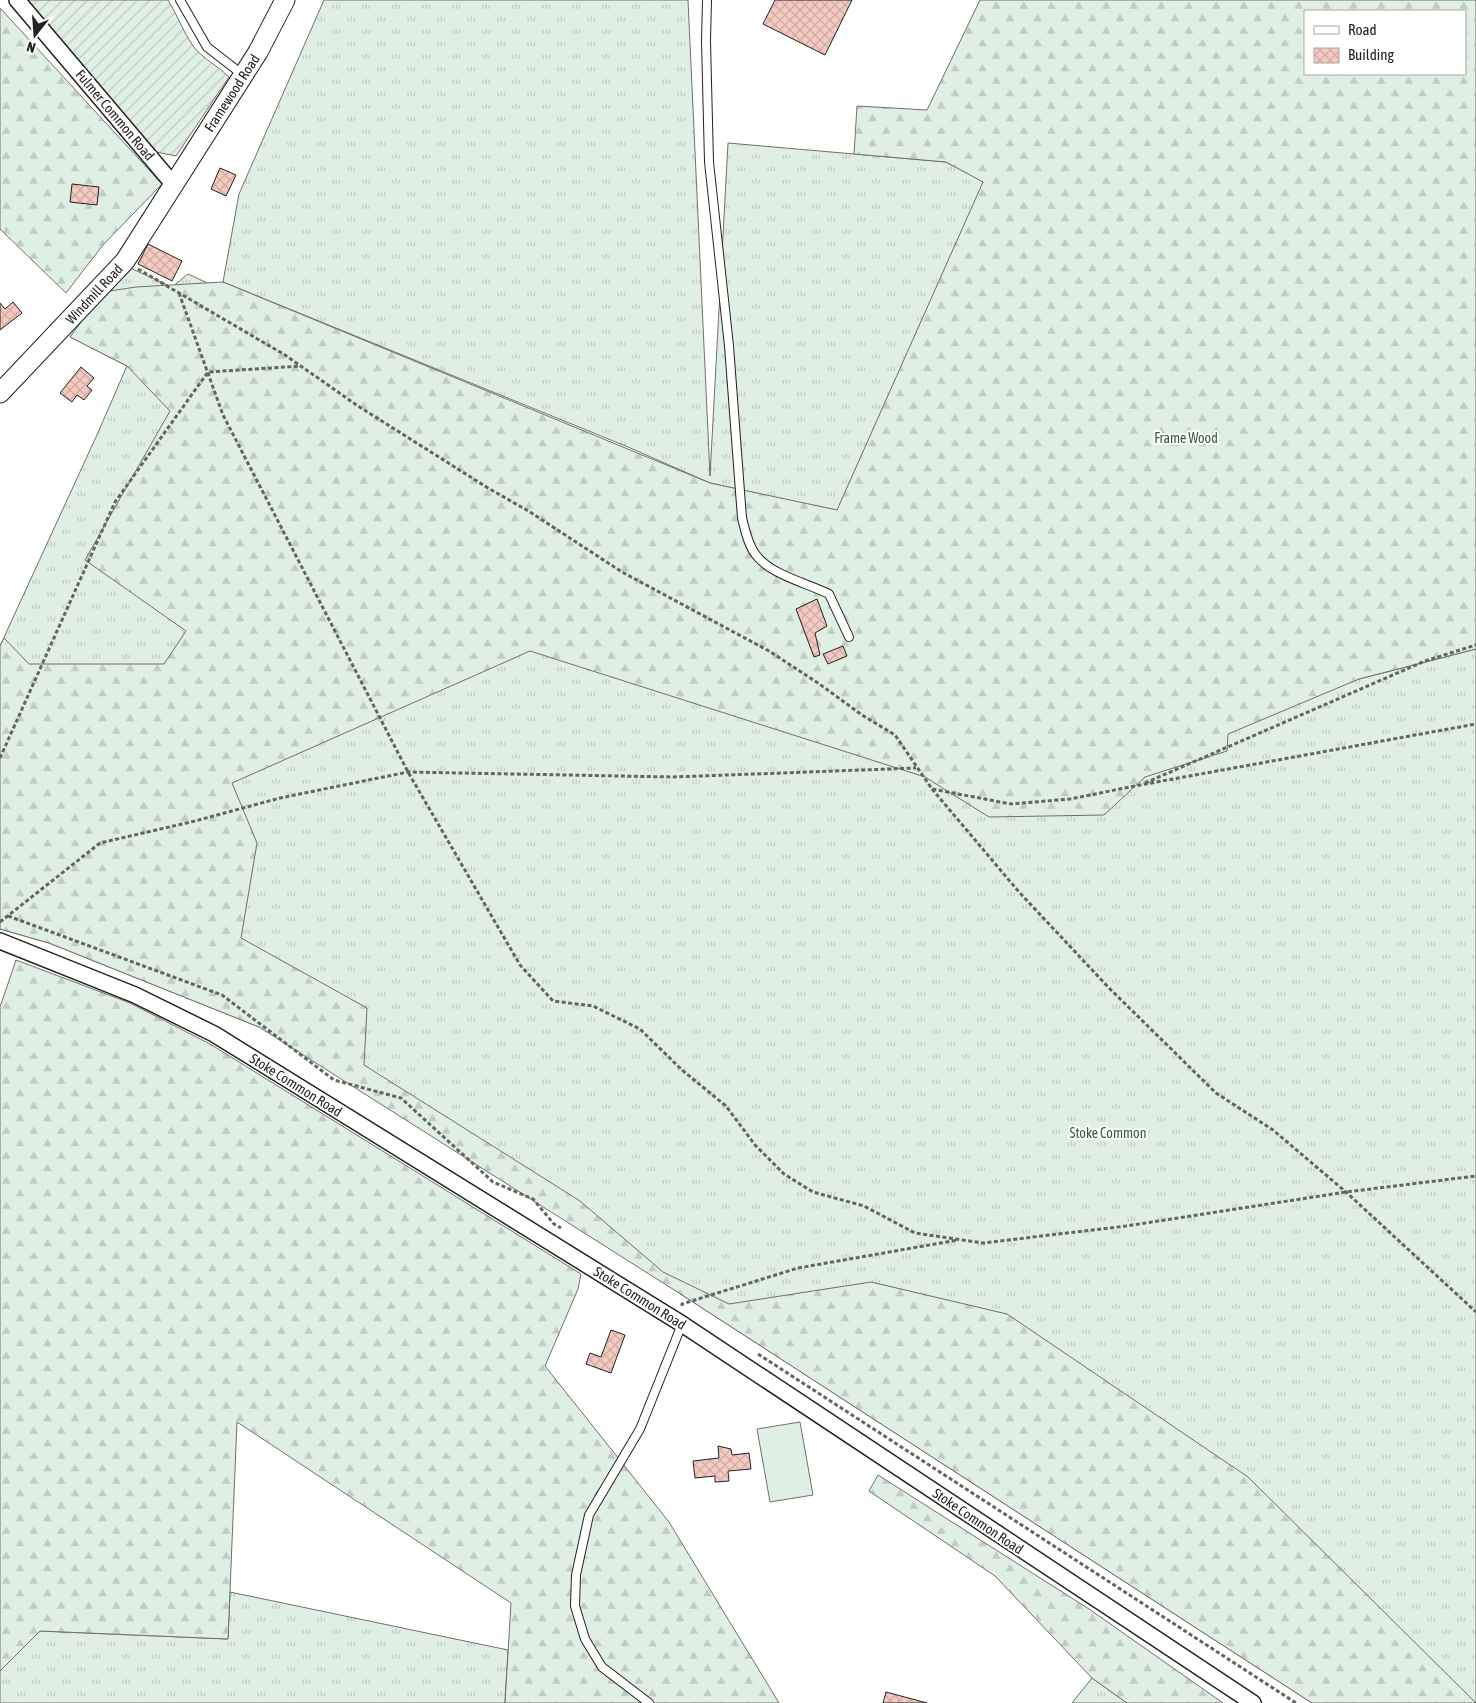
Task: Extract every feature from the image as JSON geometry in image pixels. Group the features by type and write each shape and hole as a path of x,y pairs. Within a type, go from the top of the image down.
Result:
{"street":[{"name":"Fulmer Common Road","path":"17,0 173,184"},
{"name":"Framewood Road","path":"173,184 258,52 285,0"},
{"name":"Windmill Road","path":"0,393 125,261 173,184"},
{"name":"Stoke Common Road","path":"0,941 135,995 214,1034 682,1324 1253,1703"}],"lane":[{"path":"180,0 208,47 243,75"},
{"path":"707,0 706,41 709,162 729,346 742,518 755,554 766,566 829,594 849,637"},
{"path":"649,1703 602,1667 585,1638 575,1606 576,1575 589,1515 640,1429 682,1324"}],"path":[{"path":"125,261 285,355 358,406 622,572 777,656 818,682 862,715 895,735 932,789 1025,899 1109,988 1216,1093 1273,1130 1346,1192 1476,1312"},
{"path":"179,292 223,415 408,772 520,965 553,1001 593,1006 640,1029 682,1070 726,1106 755,1145 784,1174 813,1192 864,1206 915,1233 983,1243 1126,1226 1346,1192 1476,1176"},
{"path":"208,372 301,366"},
{"path":"0,758 115,502 208,372"},
{"path":"1140,785 1425,661 1476,645"},
{"path":"932,789 1011,804 1070,799 1476,724"},
{"path":"0,922 100,843 195,821 280,798 408,772 673,777 916,768"},
{"path":"682,1324 682,1304 798,1268 961,1240"}],"green space":[{"path":"28,0 168,0 193,46 201,55 229,77 176,156 156,152"},
{"path":"324,0 688,0 710,476 728,143 946,162 984,182 837,511 710,483 628,447 223,282 239,194"},
{"name":"Frame Wood","path":"980,0 1476,0 1476,649 1359,679 1228,734 1227,751 1145,777 1104,815 989,817 925,777 530,651 232,783 257,843 241,938 367,1008 364,1065 580,1201 663,1272 729,1304 871,1282 1007,1314 1248,1477 1476,1703 1312,1703 679,1293 259,1027 49,943 0,929 0,646 4,638 29,664 164,664 186,631 85,560 170,411 127,366 70,337 103,292 136,287 223,282 710,483 837,510 983,182 946,162 854,154 857,106 927,110"},
{"path":"0,8 162,184 103,245 66,293 0,229"},
{"name":"Stoke Common","path":"128,267 172,287 188,274 718,518 1359,679 1476,649 1476,1703 1312,1703 445,1139 259,1027 49,943 0,929 0,646 127,366 70,337"},
{"path":"16,960 130,1003 210,1044 581,1274 578,1289 545,1366 669,1522 779,1703 505,1703 511,1603 237,1422 228,1639 40,1631 0,1671 0,1007"},
{"path":"800,1422 813,1495 770,1502 757,1429"},
{"path":"878,1475 1089,1609 1223,1703 1127,1703 1092,1678 995,1576 869,1491"},
{"path":"230,1592 508,1650 505,1703 0,1703 0,1671 40,1631 228,1639"},
{"path":"1092,1678 1127,1703 1072,1703"}],"building":[{"path":"775,0 852,0 825,55 763,24"},
{"path":"220,168 236,175 226,196 211,189"},
{"path":"72,184 99,187 97,205 70,202"},
{"path":"148,244 182,261 172,281 138,264"},
{"path":"13,302 22,313 0,330 0,303 5,309"},
{"path":"81,367 94,378 87,386 92,390 84,400 77,395 72,402 60,393"},
{"path":"817,599 827,626 815,633 820,655 814,657 796,609"},
{"path":"843,646 847,656 828,664 823,654"},
{"path":"611,1330 625,1335 611,1373 586,1364 590,1353 601,1357"},
{"path":"718,1446 731,1449 732,1455 749,1453 751,1469 728,1471 729,1481 715,1482 715,1476 695,1478 693,1461 719,1458"},
{"path":"886,1692 927,1703 883,1703"}]}
